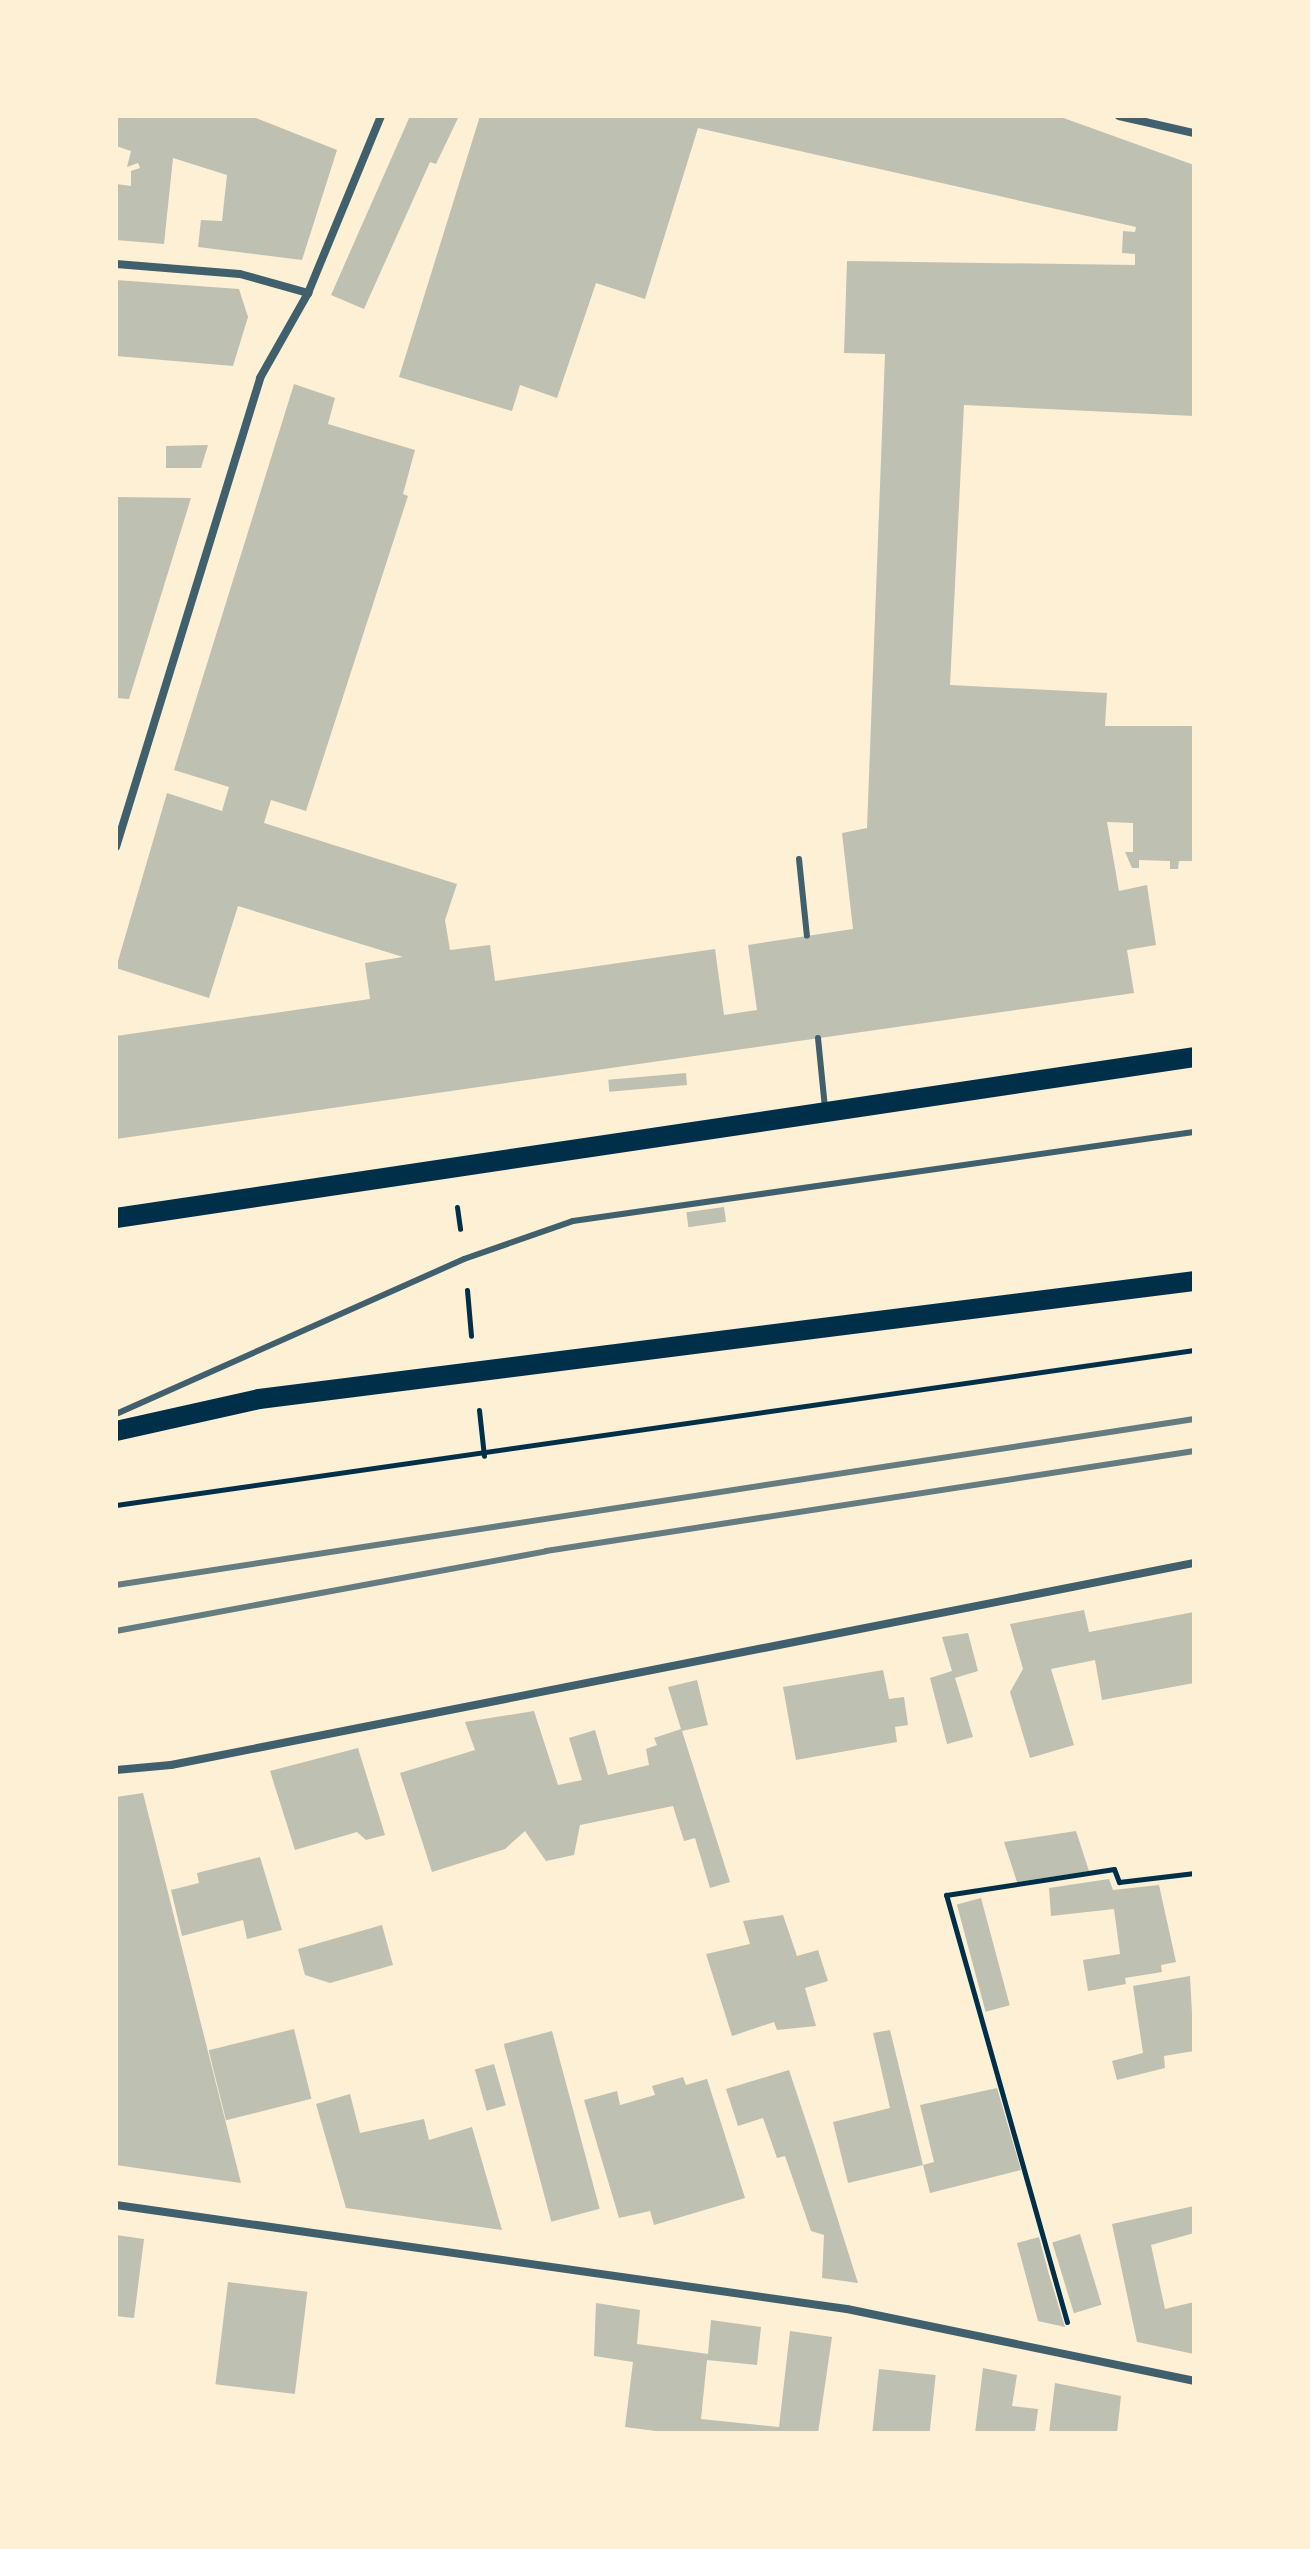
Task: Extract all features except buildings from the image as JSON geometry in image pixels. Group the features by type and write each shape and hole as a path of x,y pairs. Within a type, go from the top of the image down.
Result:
{"main road":[{"path":"116,1218 1194,1057"},
{"path":"116,1431 274,1397 1194,1281"}],"street":[{"path":"116,847 260,378 308,293 381,116"},
{"path":"1119,116 1194,133"},
{"path":"116,264 240,274 308,293"},
{"path":"116,1770 171,1765 1194,1563"},
{"path":"116,2205 847,2309 1194,2381"}],"lane":[{"path":"799,859 807,936"},
{"path":"818,1038 826,1111"},
{"path":"116,1414 464,1259 573,1221 1194,1132"}],"path":[{"path":"116,1505 1194,1350"},
{"path":"1069,2328 946,1895 1114,1869 1119,1882 1194,1873"}],"railway":[{"path":"116,1585 1194,1419"},
{"path":"116,1631 546,1551 1194,1451"}]}
